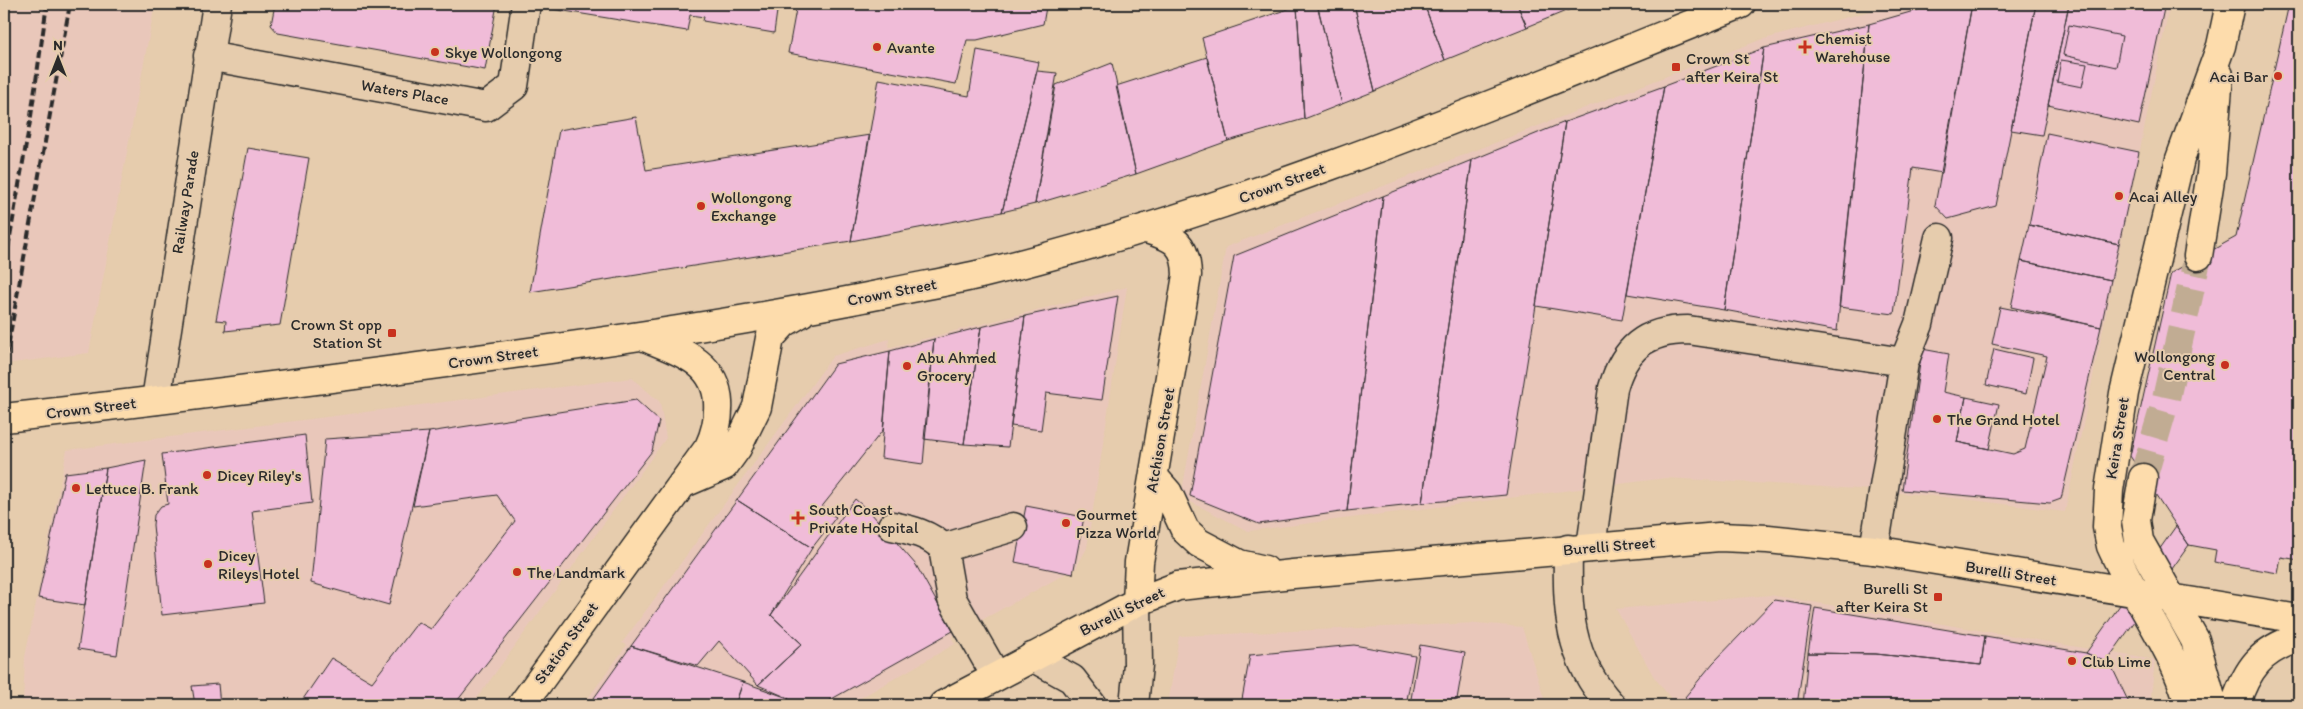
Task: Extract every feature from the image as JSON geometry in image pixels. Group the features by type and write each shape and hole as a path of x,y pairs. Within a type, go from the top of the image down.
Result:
{"main road":[{"name":"Crown Street","path":"4,418 287,385 645,337 810,309 982,274 1146,229 1265,190 1509,98 1741,4"},
{"name":"Keira Street","path":"2198,256 2211,173 2221,46 2230,4"},
{"name":"Keira Street","path":"2190,705 2180,676 2165,643 2118,561 2107,534 2109,490 2117,423 2156,253 2180,159 2221,46"},
{"name":"Atchison Street","path":"1137,602 1139,562 1187,275 1186,258 1179,244 1167,236 1146,229"},
{"path":"681,485 724,466 737,448 757,407 770,338 784,322 810,309"},
{"name":"Station Street","path":"522,705 709,447 715,435 719,411 717,389 711,375 701,365 645,337"},
{"path":"1154,477 1168,493 1185,530 1211,551 1239,564 1294,574"},
{"name":"Keira Street","path":"2142,478 2136,520 2139,541 2174,599 2199,649 2213,705"},
{"name":"Burelli Street","path":"943,705 1137,602 1184,585 1719,537 1768,539 1874,550 2299,619"},
{"path":"2235,705 2248,673 2256,662 2271,650 2299,638"}],"street":[{"name":"Railway Parade","path":"156,400 217,4"},
{"name":"Waters Place","path":"208,56 486,107 514,86 526,4"},
{"path":"1874,550 1904,362 1919,324 1939,238"},
{"path":"1611,705 1598,691 1584,668 1576,645 1567,605 1612,388 1625,357 1634,346 1648,338 1673,330 1688,330 1904,362"},
{"path":"892,526 924,535 938,542 943,548 952,599 996,676"},
{"path":"943,548 1013,527"},
{"name":"Atchison Street","path":"1134,705 1138,665 1137,602"},
{"path":"1032,657 1072,679 1092,705"}],"shaded area":[{"path":"4,4 155,4 89,353 4,364"},
{"path":"1898,4 2170,4 2065,512 1964,499 1859,489 1666,478 1248,531 1181,497 1226,247 1760,40"},
{"path":"1127,287 1087,548 1076,568 951,637 955,644 848,705 583,705 627,645 622,643 833,356 889,339 888,348"},
{"path":"632,378 660,402 666,438 472,705 23,705 25,657 67,450"},
{"path":"1770,595 2155,660 2150,705 1676,705 1654,677 1616,609"},
{"path":"1477,623 1522,627 1546,705 1168,705 1179,636"}],"building":[{"name":"Skye Wollongong","path":"275,4 497,4 485,70 278,33 271,25"},
{"path":"552,4 778,4 774,33 703,21 704,17 690,15 687,31 552,9"},
{"name":"Avante","path":"797,4 1066,4 1065,9 1046,7 1043,24 977,40 967,40 956,84 788,53"},
{"path":"1317,4 1342,104 1304,119 1297,6"},
{"path":"1317,4 1354,4 1375,91 1342,104"},
{"path":"1354,4 1424,4 1445,60 1375,91"},
{"path":"1424,4 1517,4 1527,27 1445,60"},
{"path":"1517,4 1583,4 1527,27"},
{"path":"1938,4 1972,4 1942,173 1913,168 1894,314 1839,307 1869,24"},
{"path":"1972,4 2036,4 1996,206 1948,219 1935,205"},
{"path":"2036,4 2069,4 2042,135 2011,130"},
{"path":"2069,4 2165,4 2139,125 2048,105"},
{"name":"Wollongong Central","path":"2289,4 2299,4 2299,560 2281,557 2278,573 2214,562 2216,550 2189,545 2130,456 2171,273 2236,237"},
{"path":"1297,6 1304,119 1228,141 1202,38"},
{"path":"1869,24 1837,331 1724,310 1764,48"},
{"path":"2069,25 2122,36 2116,67 2063,55"},
{"path":"1764,48 1724,310 1627,294 1664,86"},
{"path":"977,50 1039,62 1002,212 851,241 879,79 969,96"},
{"path":"1207,57 1228,141 1136,174 1116,86"},
{"path":"2061,60 2087,64 2082,87 2057,82"},
{"path":"1112,63 1136,174 1035,204 1056,85"},
{"path":"1037,71 1057,73 1035,204 1002,212"},
{"path":"1664,86 1622,320 1536,306 1565,122"},
{"name":"Wollongong Exchange","path":"636,117 646,170 870,135 851,241 530,292 559,130"},
{"path":"1565,122 1506,495 1422,503 1472,160"},
{"path":"2047,133 2139,152 2119,244 2029,225"},
{"path":"248,148 309,158 280,325 225,331 226,321 216,320"},
{"path":"1472,160 1422,503 1347,511 1383,196"},
{"path":"1383,196 1347,511 1259,524 1190,496 1234,256"},
{"path":"2029,225 2119,244 2111,280 2021,261"},
{"path":"2021,261 2111,280 2101,327 2011,307"},
{"path":"1118,296 1102,400 1046,393 1041,430 1011,426 1025,316"},
{"name":"The Grand Hotel","path":"2000,307 2101,327 2061,499 2050,503 1902,490 1922,349 1949,354 1943,392 1966,397 1957,442 2013,454 2025,449 2047,356 1992,344"},
{"path":"1025,316 1008,447 964,444 981,327"},
{"path":"981,327 964,444 924,439 934,339"},
{"path":"934,339 923,464 881,458 890,351"},
{"path":"1994,349 2033,358 2026,394 1986,385"},
{"path":"890,351 883,430 820,509 836,517 812,548 737,500 835,364"},
{"path":"1966,397 1999,404 1989,449 1957,442"},
{"name":"The Landmark","path":"636,400 659,421 652,451 454,705 299,705 331,658 372,682 418,622 431,629 515,521 497,495 413,506 429,432"},
{"path":"429,432 389,605 311,583 325,439"},
{"name":"Dicey Rileys Hotel","path":"305,435 312,503 252,511 264,603 162,615 153,525 154,515 161,506 168,504 162,454"},
{"path":"146,460 117,655 78,649 106,468"},
{"path":"106,468 85,605 38,598 65,473"},
{"path":"855,499 871,513 916,565 953,631 821,705 794,705 788,698 758,685 802,644 771,615"},
{"path":"737,500 812,548 771,615 802,644 758,685 719,641 698,666 631,646"},
{"path":"1026,506 1084,517 1073,574 1015,562"},
{"path":"2176,526 2189,545 2106,662 2086,653"},
{"path":"1774,600 1812,606 1797,705 1694,705 1685,697 1713,663"},
{"path":"1815,608 1985,636 1981,665 1876,654 1808,653"},
{"path":"1985,636 2086,653 2111,665 2130,705 1803,705 1808,653 1876,654 1981,665"},
{"path":"1354,645 1415,656 1406,705 1241,705 1250,655"},
{"path":"1420,645 1465,653 1456,705 1410,705"},
{"path":"631,646 743,682 735,705 589,705"},
{"path":"743,682 788,698 794,705 735,705"},
{"path":"218,684 220,705 195,705 192,686"}],"tunnel":[{"path":"2143,478 2165,403 2198,256"}],"railway":[{"path":"4,271 31,116 47,4"},
{"path":"4,368 70,4"}],"place":[{"name":"Avante","path":"877,47"},
{"name":"Chemist Warehouse","path":"1805,47"},
{"name":"Skye Wollongong","path":"435,52"},
{"name":"Crown St after Keira St","path":"1676,67"},
{"name":"Acai Bar","path":"2278,76"},
{"name":"Acai Alley","path":"2119,196"},
{"name":"Wollongong Exchange","path":"701,206"},
{"name":"Crown St opp Station St","path":"392,333"},
{"name":"Wollongong Central","path":"2225,365"},
{"name":"Abu Ahmed Grocery","path":"907,366"},
{"name":"The Grand Hotel","path":"1937,419"},
{"name":"Dicey Riley's","path":"207,475"},
{"name":"Lettuce B. Frank","path":"76,488"},
{"name":"South Coast Private Hospital","path":"798,518"},
{"name":"Gourmet Pizza World","path":"1066,523"},
{"name":"Dicey Rileys Hotel","path":"208,564"},
{"name":"The Landmark","path":"517,572"},
{"name":"Burelli St after Keira St","path":"1938,597"},
{"name":"Club Lime","path":"2072,661"}]}
